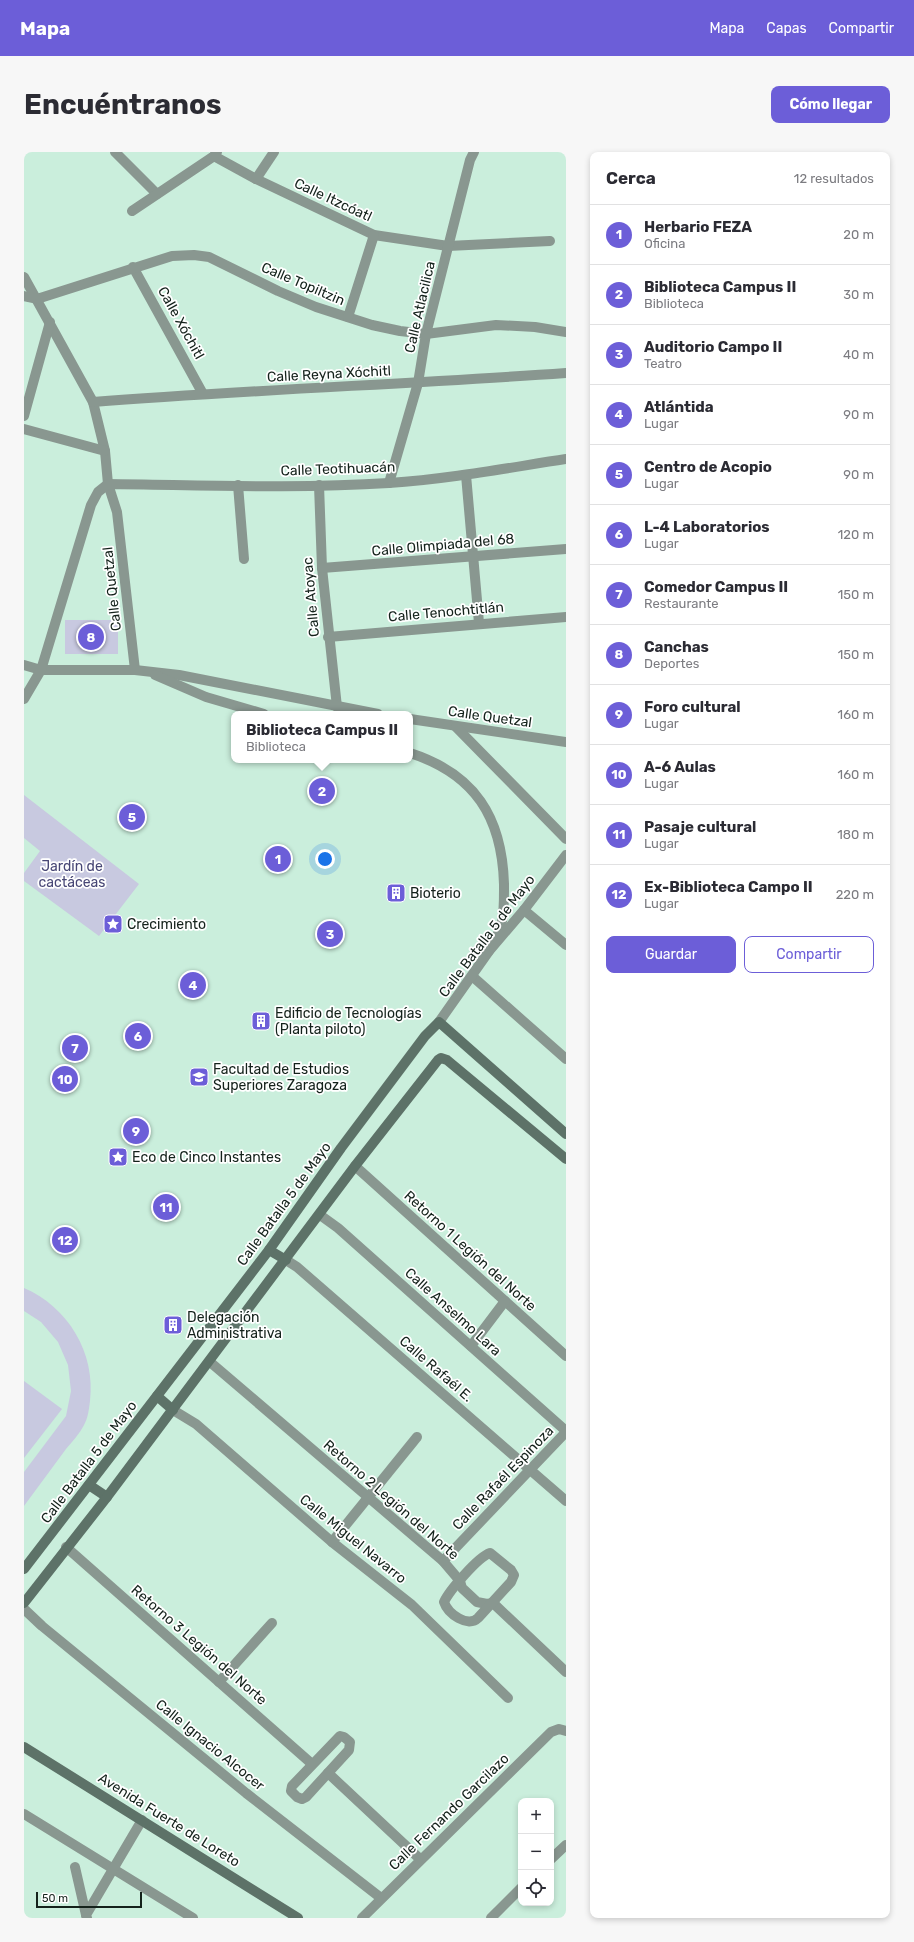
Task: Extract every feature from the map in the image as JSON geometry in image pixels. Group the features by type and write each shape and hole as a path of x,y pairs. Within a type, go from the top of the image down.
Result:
{"street":[{"path":"115,152 157,194"},
{"path":"256,179 274,152"},
{"name":"Calle Itzcóatl","path":"132,211 214,153 256,179 374,235 448,246 550,241"},
{"name":"Calle Atlacilica","path":"389,483 418,383 426,334 472,156"},
{"path":"348,317 374,235"},
{"name":"Calle Topiltzin","path":"37,299 133,267 172,256 194,255 209,257 278,291 316,307 372,325 400,331 426,334 496,325 535,327 566,332"},
{"name":"Calle Xóchitl","path":"133,267 203,394"},
{"name":"Calle Quetzal","path":"24,277 93,402 104,451 108,484 117,512 134,670"},
{"path":"24,296 37,299"},
{"path":"24,416 50,322"},
{"name":"Calle Reyna Xóchitl","path":"93,402 203,394 418,383 566,373"},
{"path":"24,429 104,451"},
{"name":"Calle Teotihuacán","path":"108,484 319,485 389,483 466,475 566,459"},
{"path":"466,475 479,623"},
{"path":"24,699 41,670 90,505 98,492 108,484"},
{"path":"238,485 244,559"},
{"name":"Calle Atoyac","path":"319,485 322,568 328,637 337,707"},
{"name":"Calle Olimpiada del 68","path":"322,568 566,549"},
{"name":"Calle Tenochtitlán","path":"328,637 479,623 566,617"},
{"path":"24,665 41,670 134,670 149,673 179,675 360,711"},
{"path":"149,673 206,697 254,711"},
{"name":"Calle Quetzal","path":"413,720 566,742"},
{"path":"456,727 566,839"},
{"path":"413,755 454,773 476,796 490,816 500,847 504,899 502,928 489,951"},
{"name":"Calle Batalla 5 de Mayo","path":"24,1569 269,1250 346,1142 425,1036 439,1022 489,951 524,910 566,855"},
{"path":"524,910 566,945"},
{"path":"472,976 566,1059"},
{"path":"439,1022 566,1134"},
{"path":"24,1603 210,1362 355,1166 438,1060 447,1060 566,1158"},
{"name":"Retorno 1 Legión del Norte","path":"355,1166 566,1356"},
{"name":"Calle Anselmo Lara","path":"320,1215 338,1228 566,1432"},
{"path":"269,1250 286,1260"},
{"name":"Calle Rafaél E.","path":"286,1260 297,1267 566,1500"},
{"path":"471,1346 505,1301"},
{"name":"Retorno 2 Legión del Norte","path":"210,1362 443,1561 460,1581 462,1588 477,1602 493,1603"},
{"path":"157,1396 173,1410"},
{"name":"Calle Miguel Navarro","path":"173,1410 196,1424 332,1542 412,1605 508,1698"},
{"name":"Calle Rafaél Espinoza","path":"443,1561 566,1432"},
{"path":"332,1542 417,1437"},
{"path":"89,1485 107,1497"},
{"name":"Retorno 3 Legión del Norte","path":"66,1547 312,1764"},
{"path":"490,1554 493,1554 511,1570 514,1575 511,1582 493,1603 476,1621 472,1622 463,1620 447,1608 444,1602 460,1581 484,1556 490,1554"},
{"path":"493,1603 566,1672"},
{"name":"Calle Ignacio Alcocer","path":"24,1609 42,1626 240,1788 381,1898"},
{"path":"219,1682 272,1623"},
{"name":"Calle Fernando Garcilazo","path":"362,1918 420,1859 551,1732 562,1730"},
{"path":"340,1736 344,1737 351,1744 350,1748 328,1773 306,1797 302,1799 297,1797 291,1791 292,1786 336,1738 340,1736"},
{"name":"Avenida Fuerte de Loreto","path":"24,1747 298,1918"},
{"path":"328,1773 420,1859"},
{"path":"24,1814 193,1918"},
{"path":"87,1916 142,1820"},
{"path":"554,1856 566,1844"},
{"path":"75,1867 87,1916"},
{"path":"491,1918 518,1891"}],"green space":[{"path":"65,620 118,620 118,654 65,654"},
{"name":"Jardín de cactáceas","path":"24,795 139,884 99,936 24,881 24,873 40,851 24,838"},
{"path":"24,1288 40,1296 66,1319 76,1334 83,1349 91,1383 89,1410 84,1425 24,1506 24,1472 66,1416 71,1391 68,1365 58,1342 41,1322 24,1311"},
{"path":"24,1381 62,1409 24,1458"}],"place":[{"name":"Canchas","path":"91,637"},
{"name":"Biblioteca Campus II","path":"322,791"},
{"name":"Centro de Acopio","path":"132,817"},
{"name":"Herbario FEZA","path":"278,859"},
{"name":"Bioterio","path":"396,893"},
{"name":"Crecimiento","path":"113,924"},
{"name":"Auditorio Campo II","path":"330,934"},
{"name":"Atlántida","path":"193,985"},
{"name":"Edificio de Tecnologías (Planta piloto)","path":"261,1021"},
{"name":"L-4 Laboratorios","path":"138,1036"},
{"name":"Comedor Campus II","path":"75,1048"},
{"name":"Facultad de Estudios Superiores Zaragoza","path":"199,1077"},
{"name":"A-6 Aulas","path":"65,1079"},
{"name":"Foro cultural","path":"136,1131"},
{"name":"Eco de Cinco Instantes","path":"118,1157"},
{"name":"Pasaje cultural","path":"166,1207"},
{"name":"Ex-Biblioteca Campo II","path":"65,1240"},
{"name":"Delegación Administrativa","path":"173,1325"}]}
